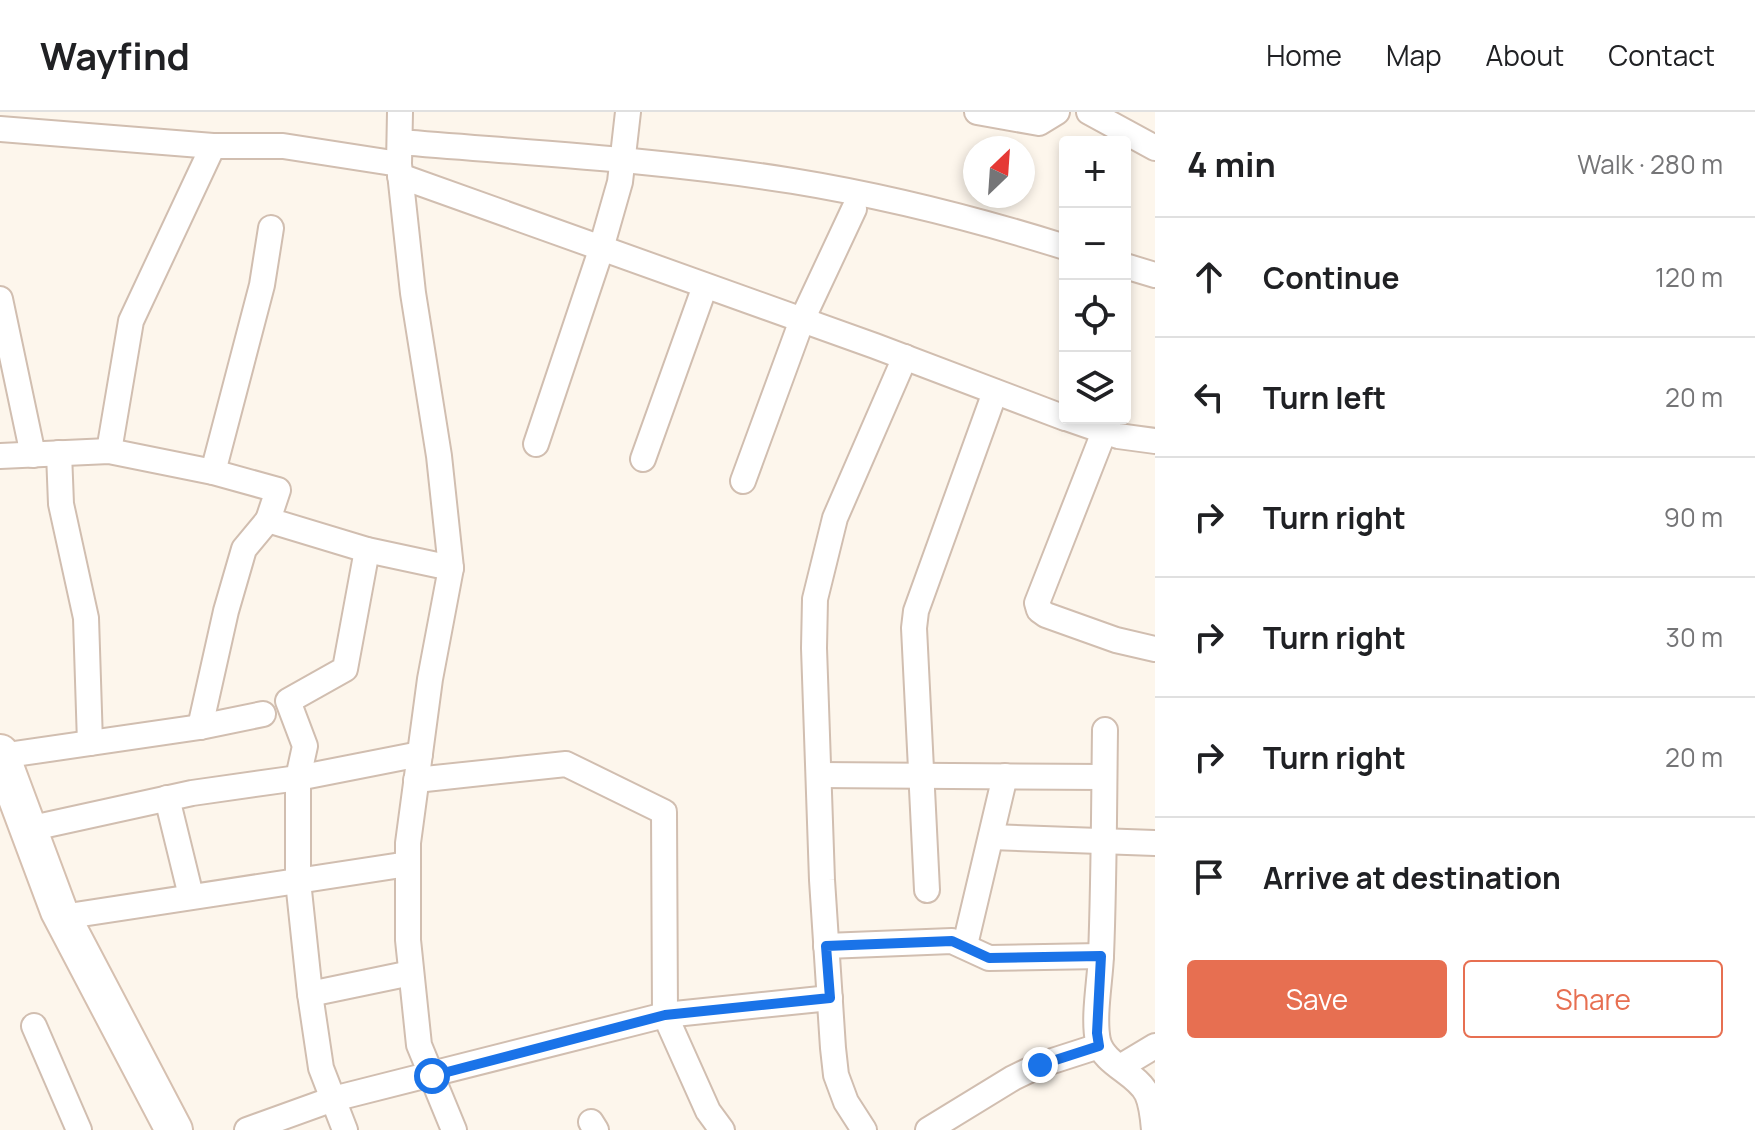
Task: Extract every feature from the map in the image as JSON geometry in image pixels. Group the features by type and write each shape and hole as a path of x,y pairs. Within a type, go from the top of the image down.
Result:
{"main road":[{"path":"1,754 62,917 174,1130"}],"street":[{"path":"400,112 400,160 413,293 439,456 451,568 430,679 408,843 408,940 419,1045 454,1130"},
{"path":"536,444 601,248 624,161 628,112"},
{"path":"977,112 1039,123 1057,112"},
{"path":"1089,112 1155,148"},
{"path":"0,129 213,146 283,146 400,160 624,161 793,181 911,204 1059,245"},
{"path":"109,451 131,321 213,146"},
{"path":"400,160 601,248 1059,415"},
{"path":"743,481 802,320 854,209"},
{"path":"213,472 262,285 271,228"},
{"path":"1131,268 1155,275"},
{"path":"643,459 705,286"},
{"path":"0,299 33,455"},
{"path":"864,1130 846,1102 836,1075 826,946 815,599 835,518 905,357"},
{"path":"927,890 914,637 916,611 995,392"},
{"path":"1082,424 1104,432 1155,441"},
{"path":"1104,432 1037,603 1039,610 1046,615 1116,640 1155,649"},
{"path":"0,456 109,451 213,472 278,490 268,520 244,549 226,611 200,727"},
{"path":"59,453 61,504 86,618 90,743"},
{"path":"268,520 367,550 451,568"},
{"path":"345,1130 321,1068 310,994 298,881 298,778 305,746 288,701 345,669 367,550"},
{"path":"1,754 200,727 263,714"},
{"path":"1105,730 1097,1033 1099,1046 1107,1057 1146,1092 1154,1130"},
{"path":"28,829 167,798 298,778 420,754"},
{"path":"416,780 566,764 664,812 665,1015 708,1111 722,1130"},
{"path":"819,775 1104,777"},
{"path":"965,945 1005,776"},
{"path":"167,798 191,896"},
{"path":"991,837 1155,843"},
{"path":"62,917 408,864"},
{"path":"826,946 952,941 989,958 1101,956"},
{"path":"310,994 411,973"},
{"path":"247,1130 333,1099 665,1015 830,998"},
{"path":"34,1026 79,1130"},
{"path":"928,1130 1013,1078 1040,1065 1099,1046"},
{"path":"1120,1067 1155,1046"}],"route":[{"path":"432,1076 665,1015 830,998 826,946 952,941 989,958 1101,956 1099,1046 1040,1065"}]}
